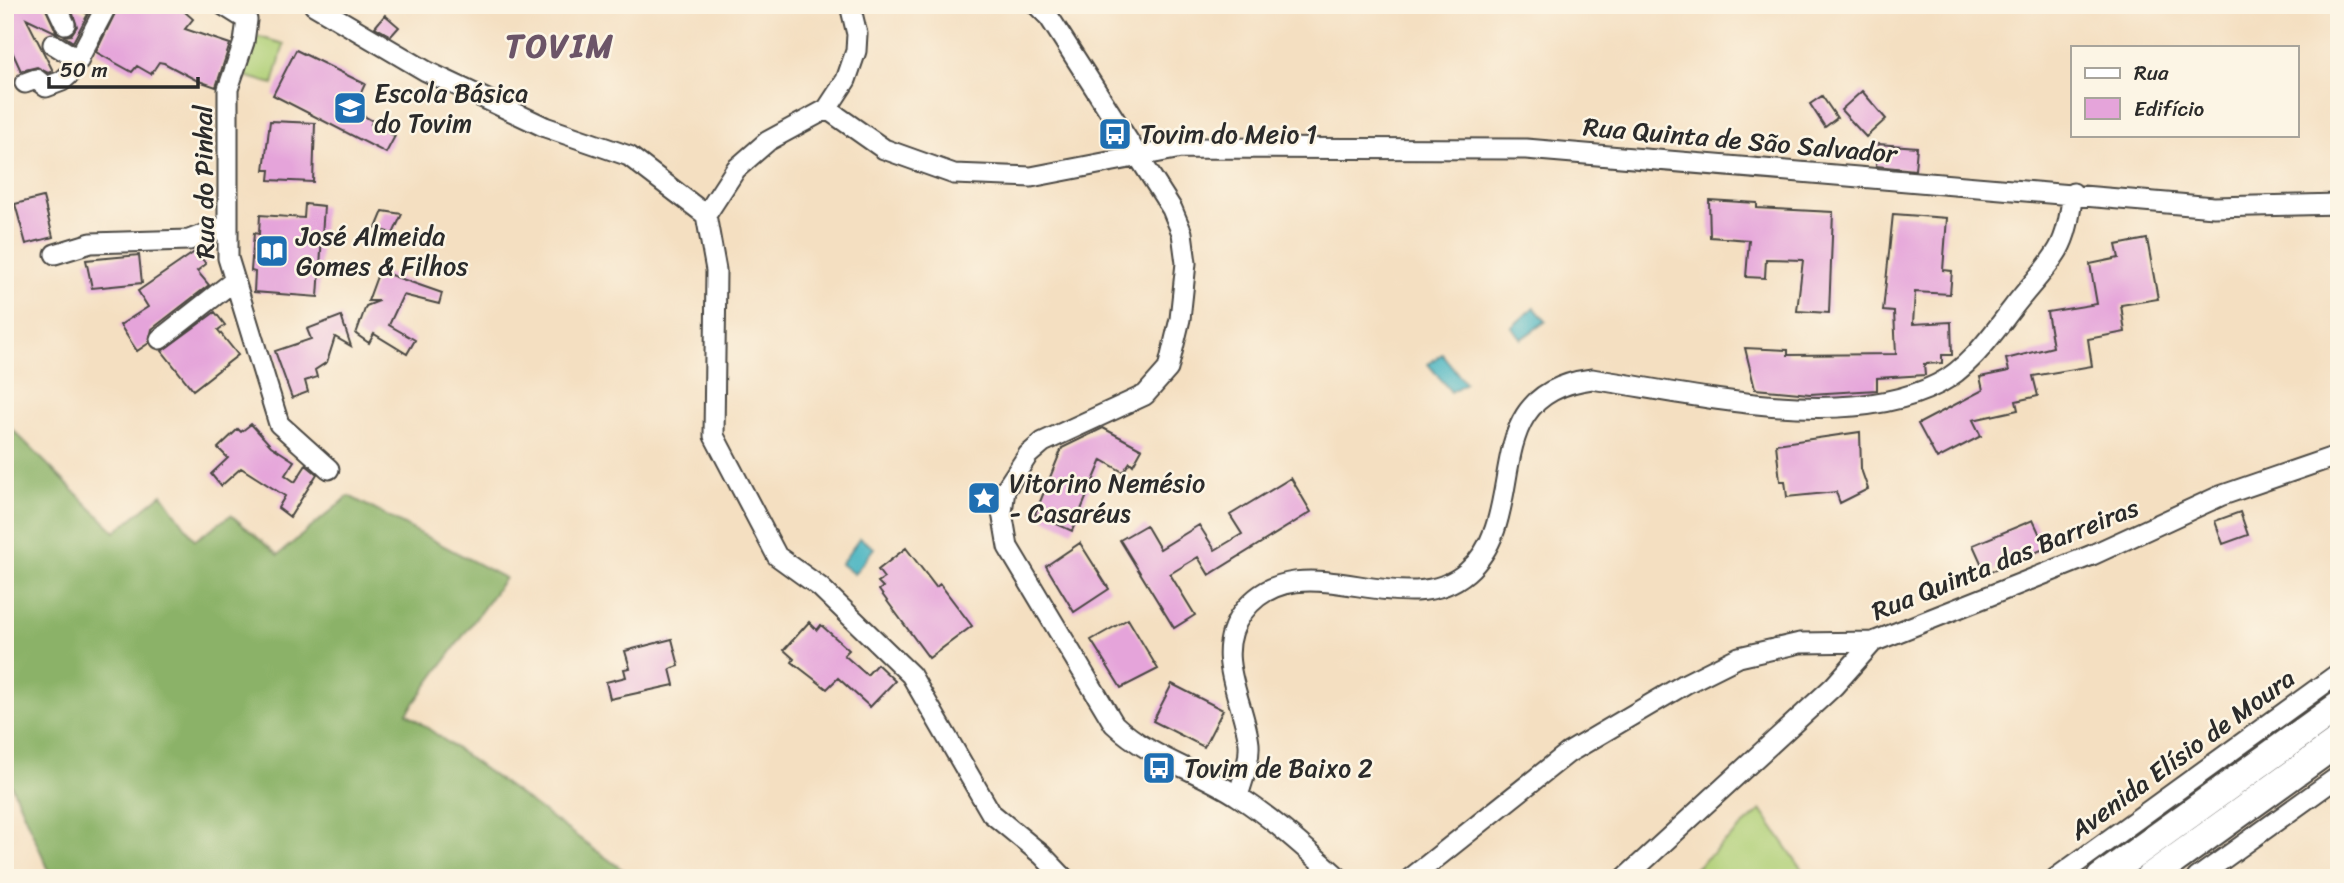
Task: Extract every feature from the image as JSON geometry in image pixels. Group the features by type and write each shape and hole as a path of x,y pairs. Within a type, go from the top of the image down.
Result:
{"highway":[{"path":"2101,878 2339,706"},
{"path":"2149,878 2339,741"}],"street":[{"path":"56,5 65,24"},
{"path":"25,83 36,79 46,87 62,81 79,60 107,5"},
{"name":"Rua do Pinhal","path":"223,5 247,20 244,42 228,89 228,258 279,424 329,469"},
{"path":"314,5 426,71 545,127 629,156 706,215 716,270 714,436 777,556 820,587 911,675 990,813 1042,855 1064,878"},
{"path":"706,215 736,169 768,141 827,110 846,79 856,51 857,34 850,5"},
{"path":"1037,5 1049,17 1172,209 1182,233 1186,263 1180,320 1168,369 1145,395 1043,442 1028,455 1005,490 1004,524 1008,547 1114,724 1133,742 1161,759 1238,796 1339,878"},
{"path":"53,44 79,60"},
{"name":"Rua Quinta de São Salvador","path":"827,110 884,149 954,174 1031,177 1181,148 1526,149 2073,193 2214,207 2339,204"},
{"path":"1238,796 1247,768 1249,745 1227,658 1230,636 1242,613 1256,597 1274,586 1296,580 1406,590 1450,583 1467,571 1485,551 1493,533 1517,431 1527,411 1541,396 1563,382 1592,379 1773,406 1875,404 1908,396 1939,383 1962,368 1985,344 2059,249 2067,228 2073,193"},
{"path":"55,254 91,243 189,240 226,226"},
{"path":"160,339 234,280"},
{"name":"Rua Quinta das Barreiras","path":"1411,878 1567,753 1685,684 1739,657 1800,643 1873,642 2092,555 2220,496 2339,455"},
{"path":"1625,878 1834,686 1873,642"},
{"name":"Avenida Elísio de Moura","path":"2056,878 2339,673"},
{"path":"2197,878 2339,776"}],"green space":[{"path":"256,36 284,44 273,84 245,76"},
{"path":"11,428 115,532 162,494 195,540 231,515 278,555 349,496 505,578 407,713 634,878 48,878 51,875 5,771 5,430"},
{"path":"1761,810 1808,878 1696,878 1691,872"}],"water":[{"path":"1534,307 1546,321 1521,339 1512,327"},
{"path":"1442,354 1465,383 1451,392 1428,364"},
{"path":"860,538 874,548 854,574 841,564"}],"building":[{"path":"5,5 44,5 57,33 26,18 53,71 48,73 37,67 21,71 5,36"},
{"path":"70,5 88,14 73,42 64,36 71,35 77,26"},
{"path":"119,5 177,5 193,19 185,29 230,44 216,87 159,62 151,74 137,66 132,72 96,52"},
{"path":"385,15 399,27 391,36 375,27"},
{"path":"296,50 365,84 353,110 373,121 371,124 395,136 386,153 273,95"},
{"path":"1862,91 1886,119 1866,137 1841,110"},
{"path":"1822,96 1837,118 1825,127 1810,104"},
{"path":"270,121 315,123 313,182 269,180 270,170 264,170"},
{"path":"1878,144 1917,147 1915,170 1876,166"},
{"path":"43,197 53,237 26,244 15,204"},
{"path":"1709,200 1757,203 1757,208 1833,212 1829,313 1797,311 1803,260 1766,259 1765,278 1746,277 1749,240 1710,237"},
{"path":"305,204 324,206 318,297 254,292 255,272 251,271 254,233 259,234 260,215 304,218"},
{"path":"383,211 402,214 393,234 376,228"},
{"path":"1893,214 1947,218 1943,270 1952,271 1950,294 1915,292 1913,324 1951,322 1952,355 1942,355 1942,363 1924,364 1925,375 1877,378 1877,390 1810,394 1755,389 1745,348 1788,350 1788,355 1896,354 1894,312 1883,311"},
{"path":"2147,239 2158,299 2121,305 2125,332 2088,339 2092,366 2033,376 2038,396 2016,401 2018,410 1973,420 1981,436 1937,459 1918,424 1983,390 1980,377 2009,371 2006,359 2053,347 2047,312 2097,304 2090,264 2119,258 2116,245"},
{"path":"196,251 206,264 197,271 209,285 152,329 149,343 137,351 120,325 148,307 138,291"},
{"path":"139,255 142,283 92,288 86,260"},
{"path":"379,271 442,293 439,304 403,295 389,325 415,340 407,354 374,334 369,343 356,334 366,306 379,301 368,301"},
{"path":"215,312 225,325 218,330 238,355 193,390 162,351"},
{"path":"341,316 351,346 335,337 327,362 315,370 317,377 305,381 308,392 292,398 275,351 311,339 307,329"},
{"path":"251,424 271,446 294,461 285,475 295,482 306,465 317,474 290,517 278,508 285,496 241,468 221,486 211,474 228,458 218,448 238,429 241,432"},
{"path":"1103,428 1142,449 1133,465 1130,462 1123,472 1102,460 1072,531 1035,514 1062,448"},
{"path":"1860,432 1861,469 1868,489 1840,503 1836,492 1787,497 1785,481 1780,481 1776,444"},
{"path":"1291,478 1311,512 1209,575 1198,557 1170,574 1195,615 1174,628 1120,540 1146,525 1160,549 1199,525 1215,550 1242,534 1230,515"},
{"path":"2240,512 2248,535 2223,544 2215,521"},
{"path":"2033,520 2046,548 1986,574 1973,545"},
{"path":"1080,543 1109,589 1074,612 1046,566"},
{"path":"906,548 936,587 940,584 972,626 929,658 879,590 883,587 878,582 884,578 878,570"},
{"path":"1128,619 1158,669 1121,688 1091,640"},
{"path":"809,622 817,630 821,625 849,650 844,655 867,675 877,664 895,681 870,707 838,678 827,689 792,662 794,659 784,650"},
{"path":"672,639 679,666 670,669 674,685 610,699 606,682 626,677 624,669 630,668 625,651"},
{"path":"1172,684 1223,710 1204,747 1153,721"}],"place":[{"name":"Escola Básica do Tovim","path":"350,108"},
{"name":"Tovim do Meio 1","path":"1115,134"},
{"name":"José Almeida Gomes & Filhos","path":"272,251"},
{"name":"Vitorino Nemésio - Casaréus","path":"984,498"},
{"name":"Tovim de Baixo 2","path":"1159,768"}],"district":[{"name":"TOVIM","path":"560,45"}]}
